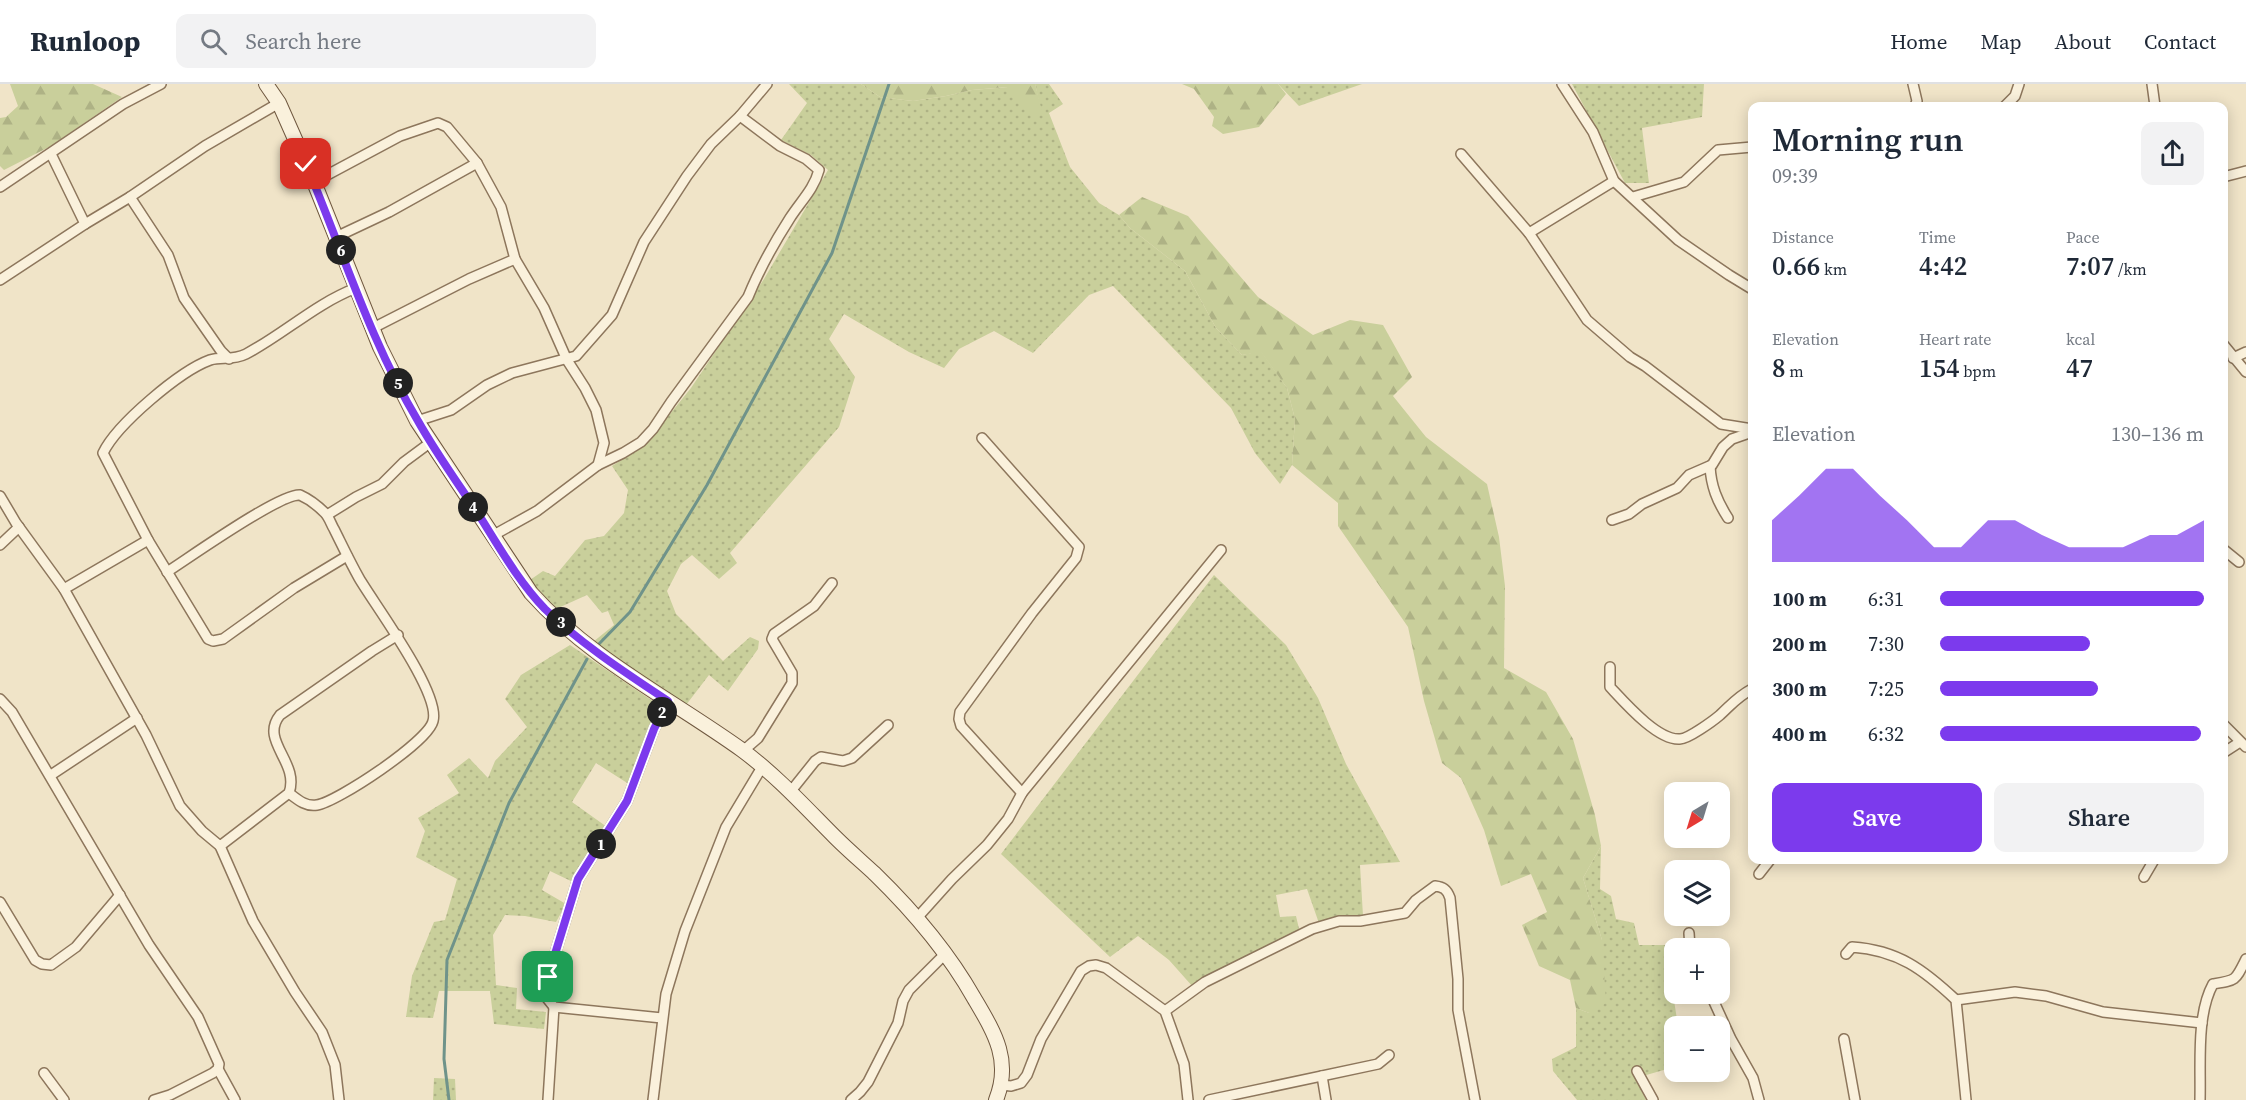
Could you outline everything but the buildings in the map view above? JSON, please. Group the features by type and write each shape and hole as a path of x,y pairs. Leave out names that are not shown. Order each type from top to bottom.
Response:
{"street":[{"path":"0,172 4,184 123,104 161,84"},
{"path":"266,84 279,103 314,182 373,328 417,421 531,593 590,647 743,751 791,791 917,918 946,953 972,993 998,1042 1001,1058 1001,1085 996,1100"},
{"path":"417,421 451,410 486,385 512,373 576,356 612,315 644,242 660,216 711,144 740,116 767,84"},
{"path":"1562,84 1593,132 1614,181 1678,240 1748,287"},
{"path":"1913,84 1917,102"},
{"path":"2009,102 2015,96 2019,84"},
{"path":"2152,84 2154,102"},
{"path":"0,280 205,146 279,103"},
{"path":"492,536 537,511 598,465 641,442 653,429 748,297 790,217 815,184 819,170 806,159 780,146 740,116"},
{"path":"314,182 400,136 438,123 447,127 477,163 501,207 515,259 544,308 567,360 596,410 604,443 598,465"},
{"path":"1633,197 1684,182 1718,150 1748,147"},
{"path":"51,154 85,224"},
{"path":"1461,154 1529,233 1587,320 1630,357 1721,424 1748,429"},
{"path":"336,237 389,212 477,163"},
{"path":"2228,176 2246,171"},
{"path":"1529,233 1614,181"},
{"path":"130,197 168,255 184,298 229,359"},
{"path":"373,328 469,279 515,259"},
{"path":"347,556 294,588 223,639 213,641 208,639 148,540 103,453 134,416 159,392 210,360 244,355 324,303 356,288"},
{"path":"2228,357 2246,352"},
{"path":"2228,357 2246,372"},
{"path":"1612,520 1629,514 1642,504 1677,488 1689,475 1710,466 1723,447 1732,439 1748,432"},
{"path":"982,438 1079,547 1076,558 1025,622 960,712 959,719 962,726 1022,794"},
{"path":"327,514 356,496 382,484 404,462 431,442"},
{"path":"1710,466 1710,480 1718,502 1728,518"},
{"path":"167,572 255,515 294,495 303,496 327,514 347,556 411,658 433,708 434,721 428,730 406,753 330,802 315,806 303,803 290,793"},
{"path":"0,496 19,527 64,589 136,718 180,806 202,831 220,846 262,937 322,1032 335,1065 339,1100"},
{"path":"0,545 19,527"},
{"path":"64,589 148,540"},
{"path":"917,918 987,845 1008,819 1022,794 1221,550"},
{"path":"2228,553 2239,561"},
{"path":"743,751 758,738 792,683 792,673 772,639 774,634 814,606 832,583"},
{"path":"220,846 290,793 292,784 288,766 273,731 273,724 280,715 398,635"},
{"path":"1610,667 1610,687 1668,738 1683,740 1719,716 1731,702 1748,691"},
{"path":"0,699 12,712 51,775 149,945 198,1017 219,1064 218,1069 235,1100"},
{"path":"662,1018 554,1007 546,998 548,977 578,879 627,801 654,729 668,701"},
{"path":"51,775 136,718"},
{"path":"791,791 815,761 821,757 843,760 852,758 888,725"},
{"path":"2228,729 2243,744 2228,751"},
{"path":"653,1100 666,994 685,931 726,827 762,767"},
{"path":"1759,874 1767,864"},
{"path":"2144,877 2152,864"},
{"path":"1165,1011 1205,982 1312,929 1339,921 1360,921 1405,913 1425,891 1435,886 1442,887 1450,898 1458,978 1458,1010 1475,1100"},
{"path":"0,902 35,960 51,965 75,947 120,895"},
{"path":"1689,933 1689,938"},
{"path":"1846,954 1852,947 1872,948 1895,956 1929,974 1956,1000 1966,1100"},
{"path":"850,1100 868,1082 898,1023 903,1001 909,990 946,953"},
{"path":"2200,1100 2202,1023 2206,997 2213,984 2233,981 2246,958"},
{"path":"1001,1085 1011,1086 1021,1083 1027,1075 1041,1039 1081,971 1096,965 1113,973 1165,1011 1184,1064 1188,1100"},
{"path":"1956,1000 2015,992 2046,996 2103,1012 2202,1023"},
{"path":"1715,1004 1753,1078 1759,1100"},
{"path":"548,1100 554,1007"},
{"path":"1844,1039 1854,1100"},
{"path":"1209,1100 1378,1064 1389,1055"},
{"path":"154,1100 170,1095 218,1069"},
{"path":"1637,1071 1653,1100"},
{"path":"44,1073 64,1100"},
{"path":"1322,1076 1326,1100"}],"green space":[{"path":"10,84 93,84 122,97 51,146 4,170 0,166 0,118 6,117 18,106"},
{"path":"789,84 861,84 880,97 913,101 972,90 1008,87 1041,111 1035,84 1049,84 1063,104 1049,113 1070,167 1099,203 1119,215 1130,228 1185,271 1216,328 1242,355 1261,351 1287,388 1295,419 1292,465 1280,484 1255,453 1231,408 1113,286 1089,295 1033,353 994,331 959,349 944,368 909,352 844,314 829,339 855,377 839,427 730,553 737,563 719,579 692,555 681,564 667,591 676,614 723,661 750,637 759,641 758,649 728,691 709,675 686,705 593,642 614,625 608,611 602,613 587,595 556,609 530,580 543,571 555,576 585,540 604,536 624,513 628,490 612,466 645,445 691,388 764,279 828,170 811,155 781,140 807,103"},
{"path":"861,84 1035,84 1042,111 1033,114 1007,87 972,90 913,101 880,97"},
{"path":"1182,84 1278,84 1286,94 1259,127 1223,134 1212,126 1214,117 1194,89"},
{"path":"1278,84 1362,84 1299,106"},
{"path":"1572,84 1704,84 1702,117 1642,128 1649,183 1625,183"},
{"path":"1142,197 1188,216 1258,297 1313,335 1350,320 1383,325 1412,377 1393,396 1426,437 1487,484 1499,537 1505,586 1504,668 1546,692 1573,739 1595,815 1601,846 1583,878 1602,940 1606,1003 1589,1013 1576,1008 1570,980 1539,966 1522,925 1547,912 1531,874 1501,886 1484,830 1461,778 1442,763 1424,701 1408,627 1338,526 1338,503 1292,465 1295,419 1287,388 1261,352 1242,355 1216,328 1185,271 1130,228 1119,215"},
{"path":"1214,575 1286,645 1318,698 1346,764 1400,862 1360,865 1363,916 1321,929 1307,889 1276,895 1280,917 1296,916 1300,933 1193,987 1169,960 1138,936 1110,957 1001,854"},
{"path":"570,645 666,710 635,788 596,763 572,802 607,827 573,882 550,871 542,890 566,904 556,922 505,915 493,935 496,985 517,988 516,1009 546,1012 544,1029 494,1024 490,991 439,991 433,1018 406,1017 412,976 434,922 445,920 457,879 416,857 425,831 418,818 459,793 447,775 469,758 488,778 495,761 527,727 505,699 521,675"},
{"path":"1601,846 1600,889 1611,896 1616,919 1634,923 1639,945 1664,945 1664,1004 1675,1004 1676,1016 1664,1016 1664,1070 1636,1078 1646,1100 1577,1100 1553,1071 1552,1059 1576,1047 1576,1008 1589,1013 1602,940 1583,878"},
{"path":"434,1078 455,1079 456,1100 433,1100"}],"waterway":[{"path":"597,646 630,612 707,485 832,253 889,84"},
{"path":"449,1100 444,1059 447,960 509,803 587,659"}],"route":[{"path":"306,164 351,278 396,380 417,421 492,536 531,593 546,609 590,647 668,701 654,729 627,801 578,879 548,977"}]}
